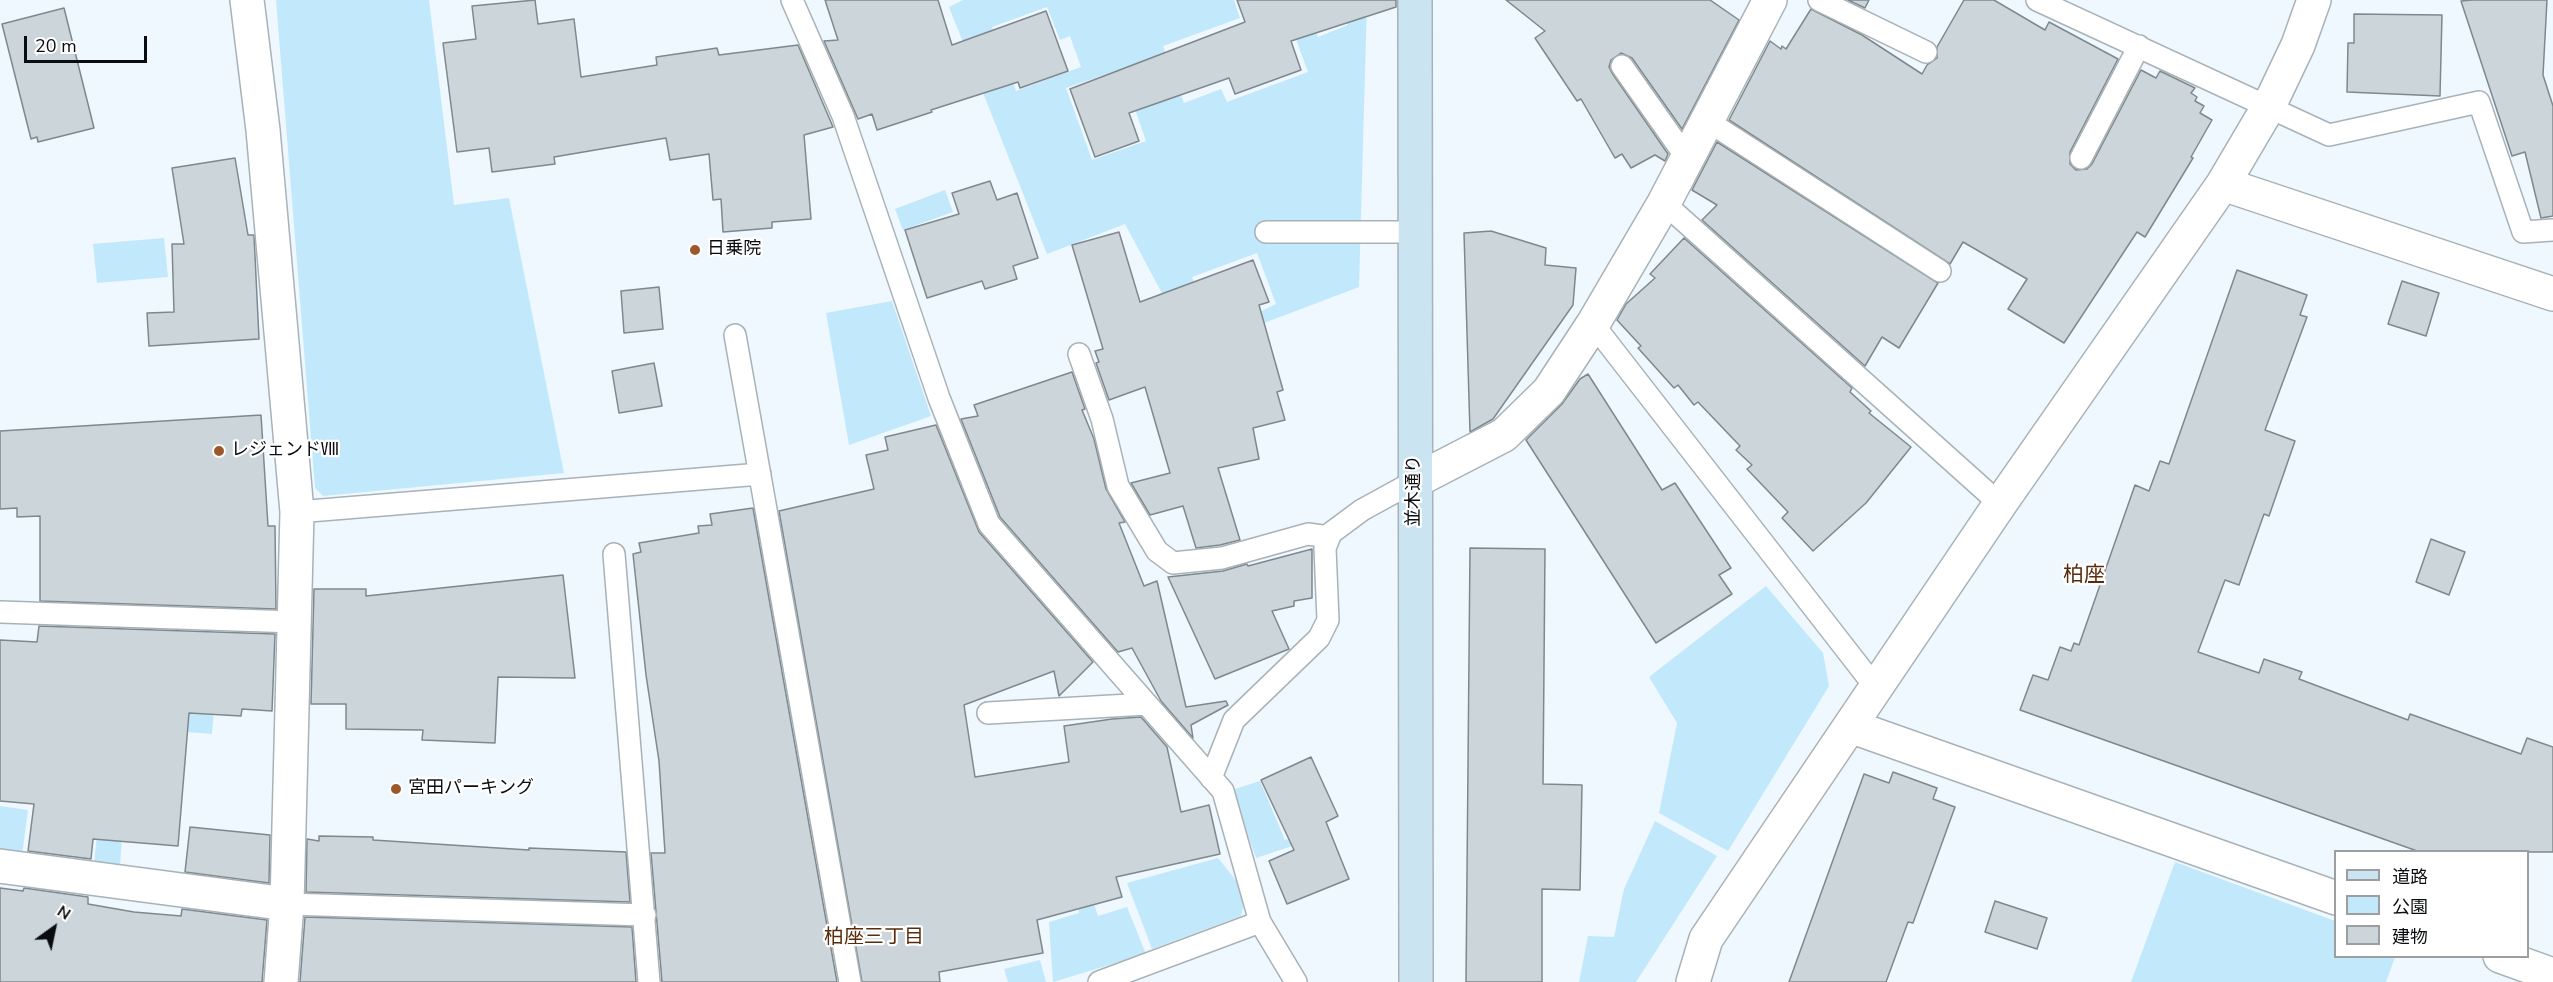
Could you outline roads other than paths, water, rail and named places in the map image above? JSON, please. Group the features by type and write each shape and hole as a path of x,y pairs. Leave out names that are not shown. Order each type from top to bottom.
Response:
{"street":[{"path":"247,0 263,130 297,512 287,904 281,982"},
{"name":"並木通り","path":"1415,0 1416,982"},
{"path":"1692,982 1706,939 2000,504 2223,184 2269,106 2298,45 2314,0"},
{"path":"1415,481 1504,435 1549,391 1593,324 1664,203 1763,2"},
{"path":"2223,184 2553,294"},
{"path":"1850,726 2334,897"},
{"path":"0,866 287,904"},
{"path":"2503,958 2553,975"}],"lane":[{"path":"792,0 843,116 939,398 989,524 1222,791 1260,922 1296,982"},
{"path":"1819,0 1926,52"},
{"path":"2037,0 2329,135 2479,102 2523,232 2553,230"},
{"path":"2081,158 2139,46"},
{"path":"1622,66 1686,158"},
{"path":"1706,120 1940,271"},
{"path":"1664,203 2000,504"},
{"path":"1266,232 1415,232"},
{"path":"1593,324 1876,688"},
{"path":"735,335 850,982"},
{"path":"1079,354 1102,419 1118,486 1157,551 1173,563 1222,558 1308,534 1329,537"},
{"path":"297,512 760,474"},
{"path":"1211,778 1234,720 1319,638 1324,629 1328,620 1325,548 1331,533 1362,510 1415,481"},
{"path":"614,554 649,982"},
{"path":"0,612 295,622"},
{"path":"988,713 1146,704"},
{"path":"287,904 645,915"},
{"path":"1099,982 1260,922"}],"place":[{"name":"日乗院","path":"695,250"},
{"name":"レジェンドⅧ","path":"219,451"},
{"name":"宮田パーキング","path":"396,789"}],"district":[{"name":"柏座","path":"2084,576"},
{"name":"柏座三丁目","path":"874,938"}]}
